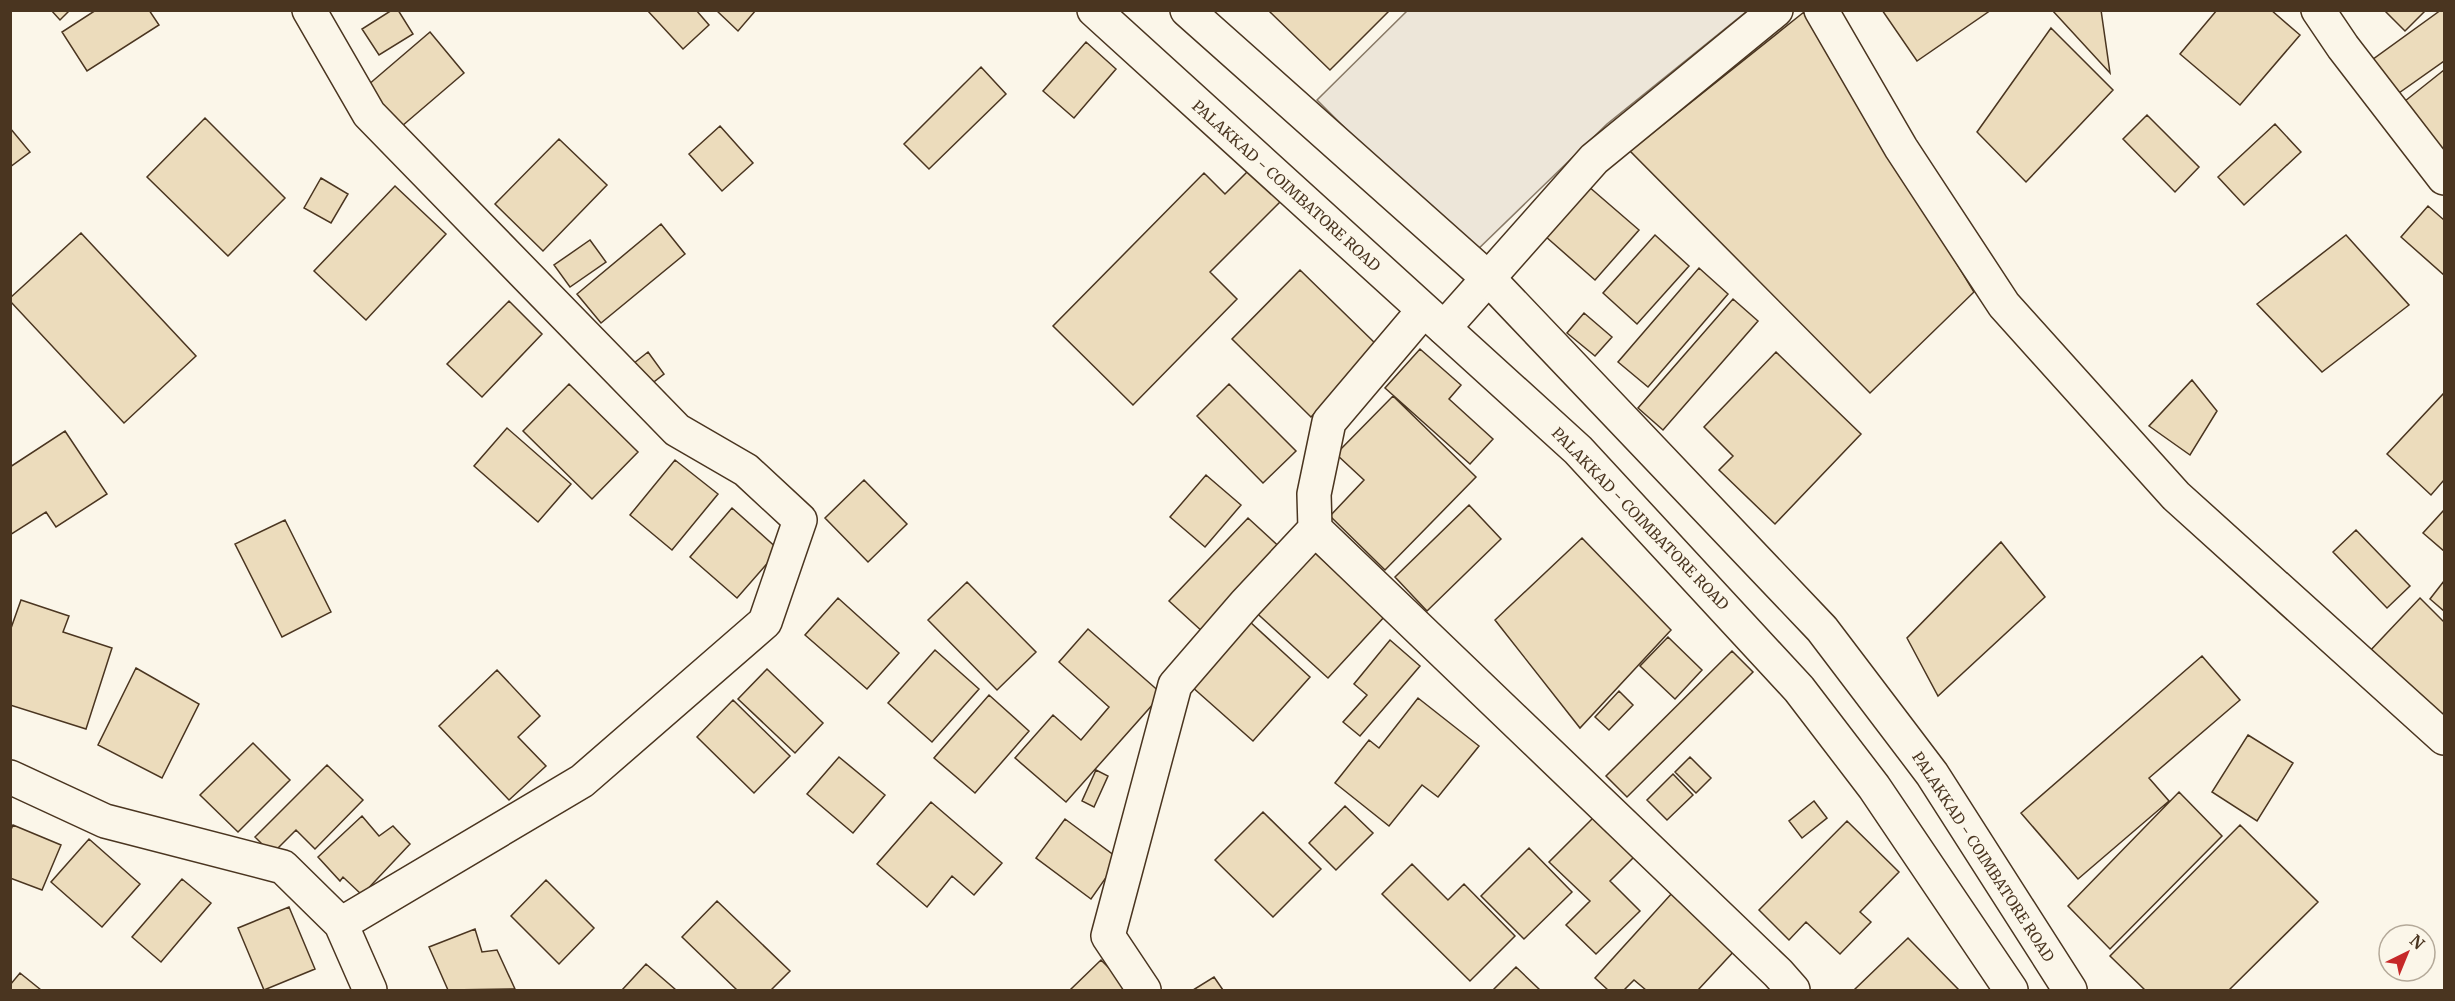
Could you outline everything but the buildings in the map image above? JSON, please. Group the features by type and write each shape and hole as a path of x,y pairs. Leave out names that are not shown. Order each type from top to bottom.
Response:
{"street":[{"path":"309,10 369,114 677,430 746,470 800,520 765,622 582,781 341,924"},
{"name":"PALAKKAD - COIMBATORE ROAD","path":"1094,10 1578,450 1799,689 1874,787 2011,990"},
{"name":"PALAKKAD - COIMBATORE ROAD","path":"1187,10 1489,279 1822,629 1932,774 2070,990"},
{"path":"1776,10 1594,159 1489,279 1434,320 1329,422 1314,494 1315,529 1778,973 1793,990"},
{"path":"1821,10 1901,148 2004,306 2176,496 2445,738"},
{"path":"2318,10 2343,47 2445,178"},
{"path":"1144,990 1108,936 1175,685 1245,604 1315,529"},
{"path":"10,777 105,821 283,867 341,924 370,990"}],"shaded area":[{"path":"1407,11 1747,11 1607,124 1472,255 1317,100"}]}
